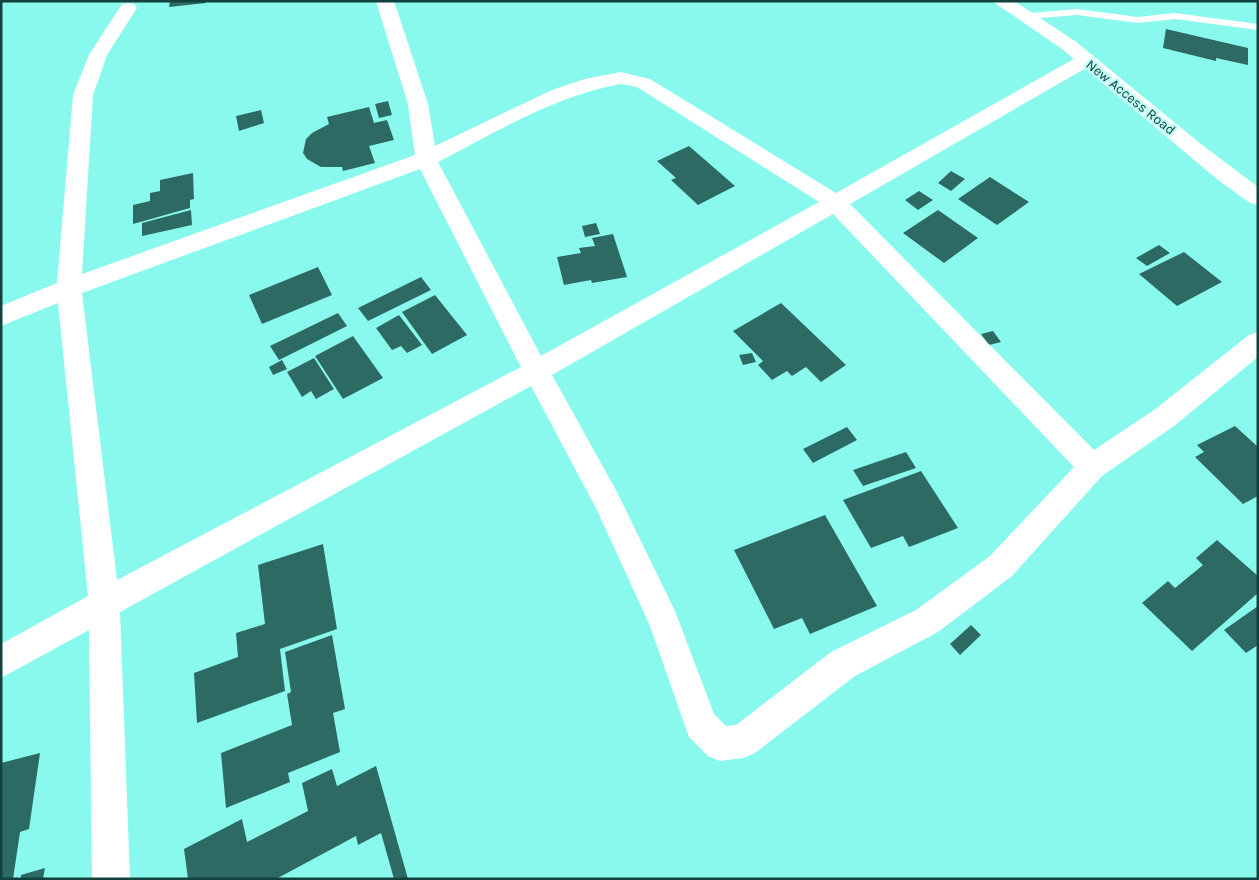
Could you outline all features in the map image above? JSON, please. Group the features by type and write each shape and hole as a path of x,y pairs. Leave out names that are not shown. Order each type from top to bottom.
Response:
{"street":[{"path":"385,1 418,104 426,158 536,371 615,518 664,622 701,725 720,744 743,741 843,664 927,621 1001,566 1092,467 1164,418 1258,342"},
{"name":"New Access Road","path":"1002,1 1029,16 1086,60 1228,178 1258,198"},
{"path":"111,879 104,602 69,288 83,95 98,55 128,8"},
{"path":"1,662 104,602 536,371 1086,60"},
{"path":"1,317 69,288 426,158 559,94 592,82 621,78 643,83 836,203 1092,467"}],"lane":[{"path":"1029,16 1077,12 1138,20 1175,16 1258,27"}],"building":[{"path":"170,1 206,1 206,3 169,7"},
{"path":"1166,29 1248,48 1248,65 1216,58 1216,61 1163,48"},
{"path":"388,101 392,115 379,118 375,104"},
{"path":"369,107 374,123 387,120 394,140 369,146 375,163 343,171 342,167 321,167 307,159 303,153 306,139 312,133 329,124 327,117"},
{"path":"261,110 264,123 239,131 236,116"},
{"path":"689,146 735,186 698,205 671,180 676,178 657,161"},
{"path":"951,171 965,179 951,191 938,183"},
{"path":"193,173 194,199 190,200 190,208 133,224 133,205 150,201 150,193 160,191 160,180"},
{"path":"990,177 1029,202 997,225 958,199"},
{"path":"919,191 933,200 918,210 905,200"},
{"path":"191,210 192,225 142,236 142,223"},
{"path":"938,210 978,238 944,263 903,233"},
{"path":"596,223 600,234 585,237 582,226"},
{"path":"613,234 627,277 592,283 591,280 564,285 557,257 581,253 579,248 595,246 592,238"},
{"path":"1159,245 1170,253 1147,266 1136,258"},
{"path":"1184,252 1222,282 1177,306 1139,274"},
{"path":"318,267 332,295 262,324 249,295"},
{"path":"421,277 431,290 368,321 358,308"},
{"path":"435,295 467,335 432,354 402,312"},
{"path":"781,303 846,365 821,382 806,367 792,376 787,371 772,380 758,365 763,361 733,331"},
{"path":"338,313 347,326 279,360 270,346"},
{"path":"399,315 422,345 407,353 401,346 392,350 376,328"},
{"path":"993,331 1001,342 989,345 981,334"},
{"path":"353,336 383,378 343,399 315,356"},
{"path":"752,353 756,362 743,365 739,355"},
{"path":"314,358 334,389 316,399 311,391 302,397 287,372"},
{"path":"282,360 287,369 273,375 269,367"},
{"path":"1235,426 1258,447 1258,496 1243,504 1195,457 1204,452 1197,445"},
{"path":"847,427 857,440 813,463 803,449"},
{"path":"906,452 916,468 863,486 853,470"},
{"path":"921,471 958,528 909,547 903,536 871,548 843,500"},
{"path":"825,515 877,606 810,634 802,618 774,629 734,550"},
{"path":"1217,540 1258,576 1258,593 1192,651 1142,603 1168,581 1175,588 1203,565 1196,558"},
{"path":"323,544 337,629 280,649 285,691 197,723 194,673 238,657 236,633 265,624 258,565"},
{"path":"1258,606 1258,645 1246,653 1224,630"},
{"path":"971,625 981,635 960,655 950,644"},
{"path":"332,635 345,709 333,713 340,752 288,773 290,782 226,808 221,753 292,725 287,694 291,692 285,652"},
{"path":"40,753 29,829 20,832 13,879 1,879 1,763"},
{"path":"376,766 408,879 394,879 381,833 358,845 356,836 276,879 188,879 184,849 242,819 247,842 308,811 302,783 332,769 337,786"},
{"path":"45,868 43,879 21,879 21,875"}]}
